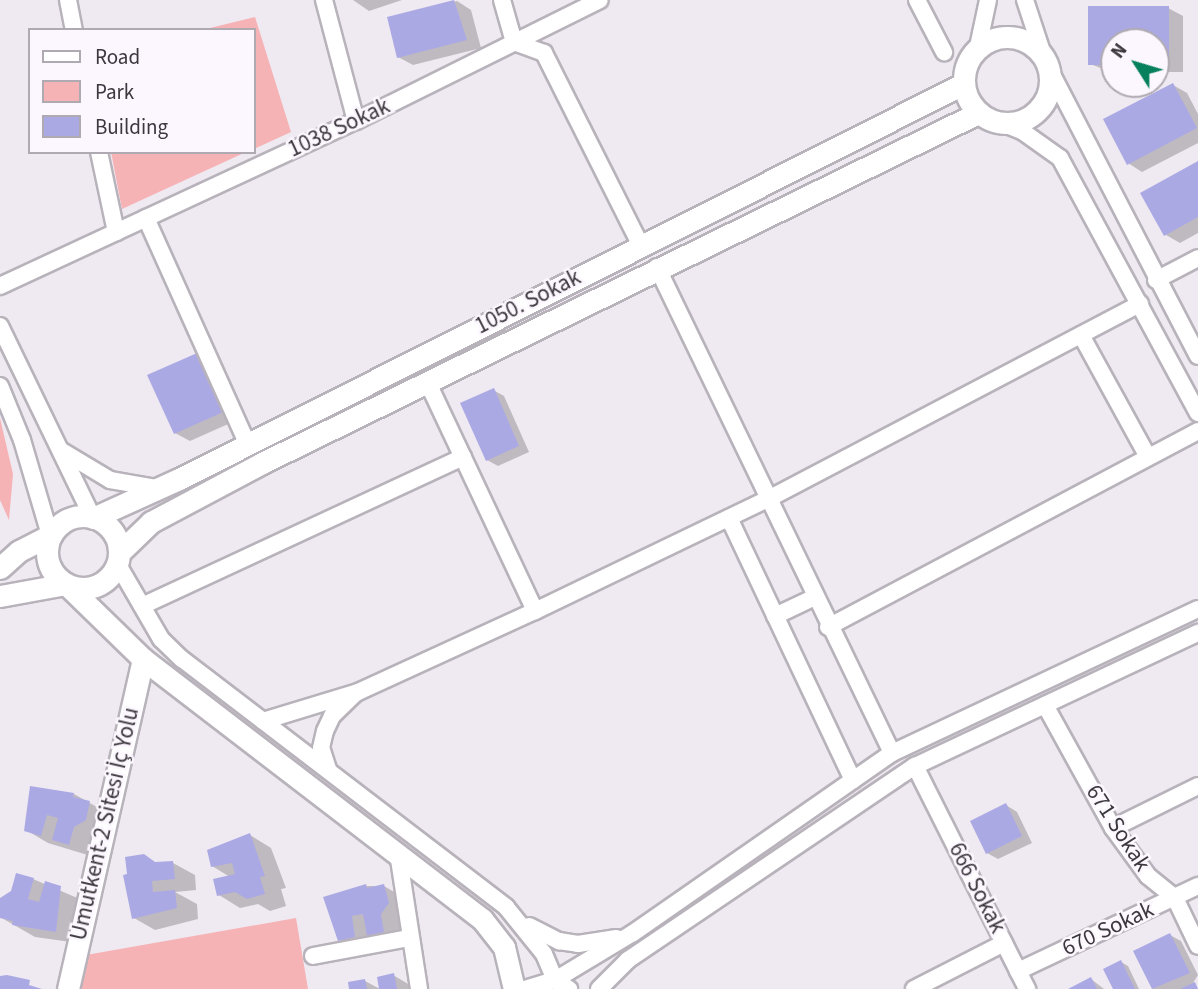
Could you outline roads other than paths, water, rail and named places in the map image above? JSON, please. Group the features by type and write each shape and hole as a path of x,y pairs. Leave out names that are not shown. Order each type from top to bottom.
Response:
{"street":[{"path":"68,0 74,28"},
{"path":"324,0 356,121"},
{"path":"502,0 514,42 544,52 640,244"},
{"name":"1038 Sokak","path":"0,286 356,121 600,0"},
{"path":"916,0 944,52"},
{"path":"988,0 978,47 964,69 963,84 978,113 1023,131 1060,158 1198,413"},
{"path":"1002,123 1017,122 1041,106 1050,81 1025,0"},
{"path":"978,47 994,38 1021,38 1045,61 1198,356"},
{"name":"1050. Sokak","path":"93,517 248,445 640,244 931,104 963,84"},
{"name":"1050. Sokak","path":"118,558 151,522 180,506 657,267 978,113"},
{"path":"99,154 116,232"},
{"path":"146,218 248,445"},
{"path":"1156,279 1198,258"},
{"path":"657,267 770,498 828,627 892,753"},
{"path":"262,721 358,692 535,611 770,498 1140,304"},
{"path":"0,326 55,445 93,517 114,533 118,558 161,639 262,721 541,934 579,944 602,943 633,933"},
{"path":"1081,335 1148,457"},
{"path":"427,381 535,611"},
{"path":"0,386 22,440 50,536 49,565 143,659 491,927 508,956 514,989"},
{"path":"828,627 1198,431"},
{"path":"55,445 110,480 159,488"},
{"path":"142,606 463,457"},
{"path":"0,568 19,551 50,536 74,517 93,517"},
{"path":"729,518 853,780"},
{"path":"0,596 66,584 88,587 100,583 118,558"},
{"path":"775,616 815,597"},
{"path":"525,989 562,984 892,753 1198,608"},
{"path":"599,989 628,960 915,765 1198,633"},
{"name":"Umutkent-2 Sitesi İç Yolu","path":"68,989 143,659"},
{"path":"328,770 321,748 325,731 332,716 358,692"},
{"name":"671 Sokak","path":"1045,705 1113,828 1148,876 1175,898 1198,946"},
{"name":"666 Sokak","path":"915,765 1027,989"},
{"path":"1113,828 1198,786"},
{"path":"398,853 409,938 419,989"},
{"name":"670 Sokak","path":"1018,971 1198,886"},
{"path":"518,919 562,984"},
{"path":"313,956 409,938"},
{"path":"914,989 1004,943"}]}
